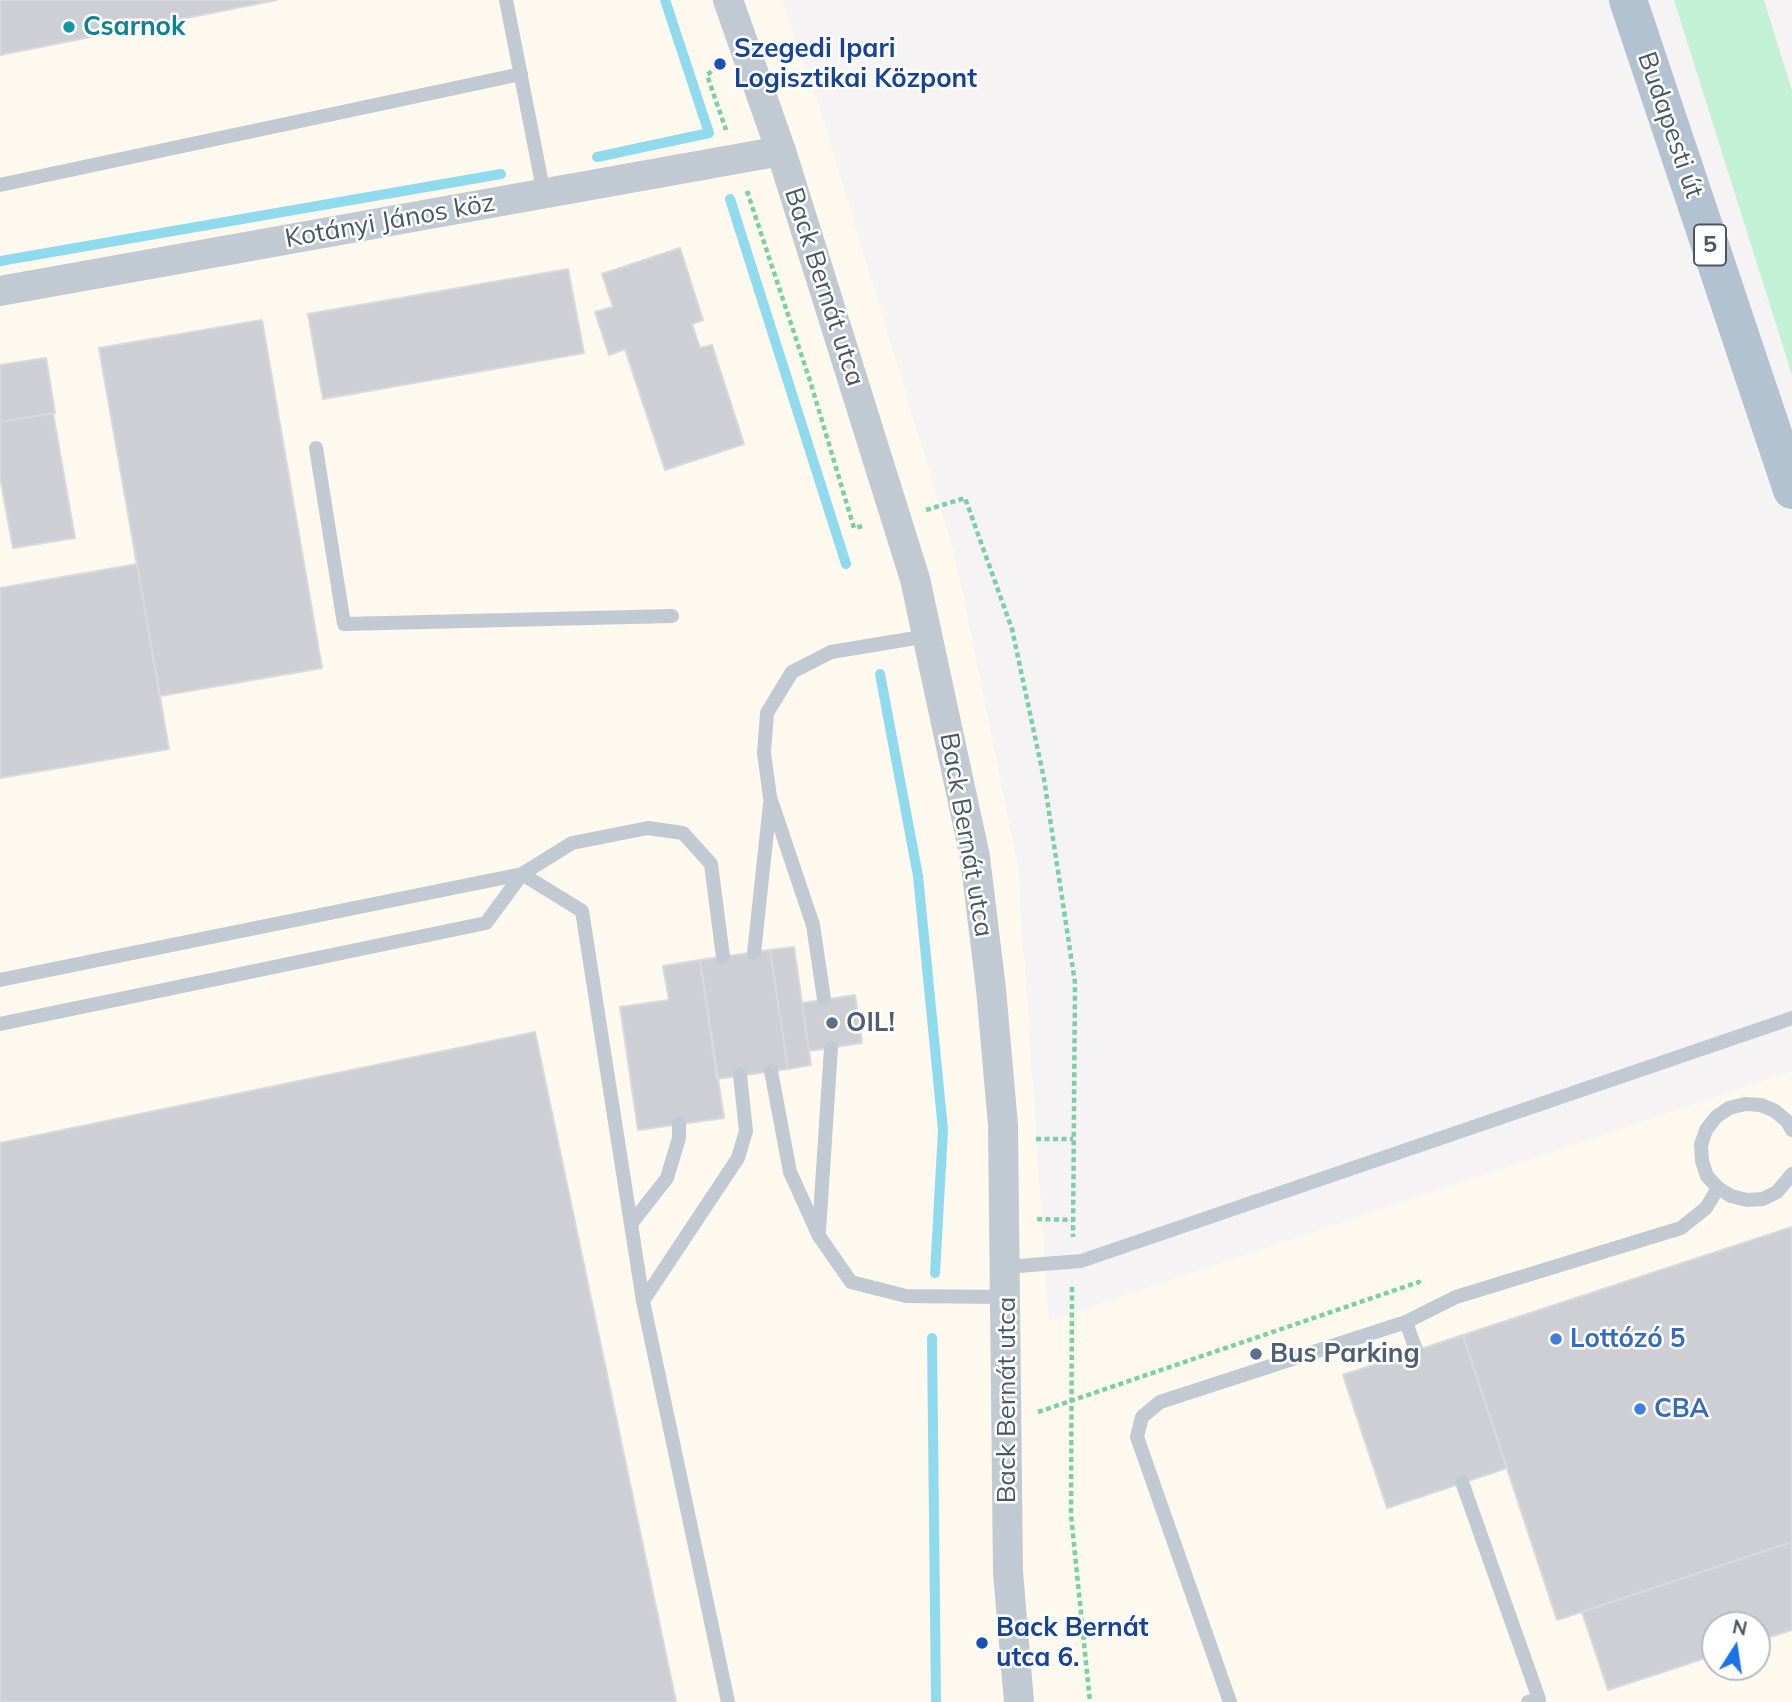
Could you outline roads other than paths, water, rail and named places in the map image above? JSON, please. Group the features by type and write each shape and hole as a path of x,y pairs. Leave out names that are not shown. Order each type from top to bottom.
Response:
{"main road":[{"name":"Budapesti út","path":"1628,0 1792,490"}],"street":[{"name":"Back Bernát utca","path":"728,0 780,151 904,542 928,636 975,857 991,989 1003,1125 1008,1572 1019,1702"},
{"name":"Kotányi János köz","path":"0,291 780,151"}],"lane":[{"path":"506,0 544,194"},
{"path":"0,185 521,74"},
{"path":"316,448 344,624 671,616"},
{"path":"824,999 813,925 771,797 764,753 766,713 792,672 831,652 928,636"},
{"path":"754,953 771,797"},
{"path":"0,980 522,874 572,843 648,828 683,833 712,864 723,957"},
{"path":"0,1024 486,923 522,874"},
{"path":"522,874 582,911 643,1301 728,1702"},
{"path":"1006,1268 1082,1261 1792,1018"},
{"path":"819,1236 831,1048"},
{"path":"771,1071 790,1172 819,1236 851,1282 906,1296 1006,1297"},
{"path":"643,1301 738,1158 746,1131 740,1075"},
{"path":"1792,1130 1787,1121 1775,1111 1760,1105 1745,1104 1729,1108 1716,1117 1706,1130 1701,1145 1707,1176 1718,1188 1731,1196 1746,1200 1763,1199 1777,1192 1792,1174"},
{"path":"631,1224 667,1178 679,1138 679,1124"},
{"path":"1230,1702 1137,1437 1142,1417 1160,1402 1406,1322 1456,1297 1682,1228 1706,1208 1718,1188"},
{"path":"1406,1322 1416,1350"},
{"path":"1462,1482 1539,1699 1528,1702"}],"waterway":[{"path":"597,157 709,133 665,0"},
{"path":"0,261 501,174"},
{"path":"730,199 846,564"},
{"path":"880,674 918,876 943,1130 935,1273"},
{"path":"932,1338 936,1702"}],"place":[{"name":"Csarnok","path":"69,27"},
{"name":"Szegedi Ipari Logisztikai Központ","path":"720,64"},
{"name":"OIL!","path":"832,1023"},
{"name":"Lottózó 5","path":"1556,1339"},
{"name":"Bus Parking","path":"1256,1354"},
{"name":"CBA","path":"1640,1409"},
{"name":"Back Bernát utca 6.","path":"982,1643"}]}
